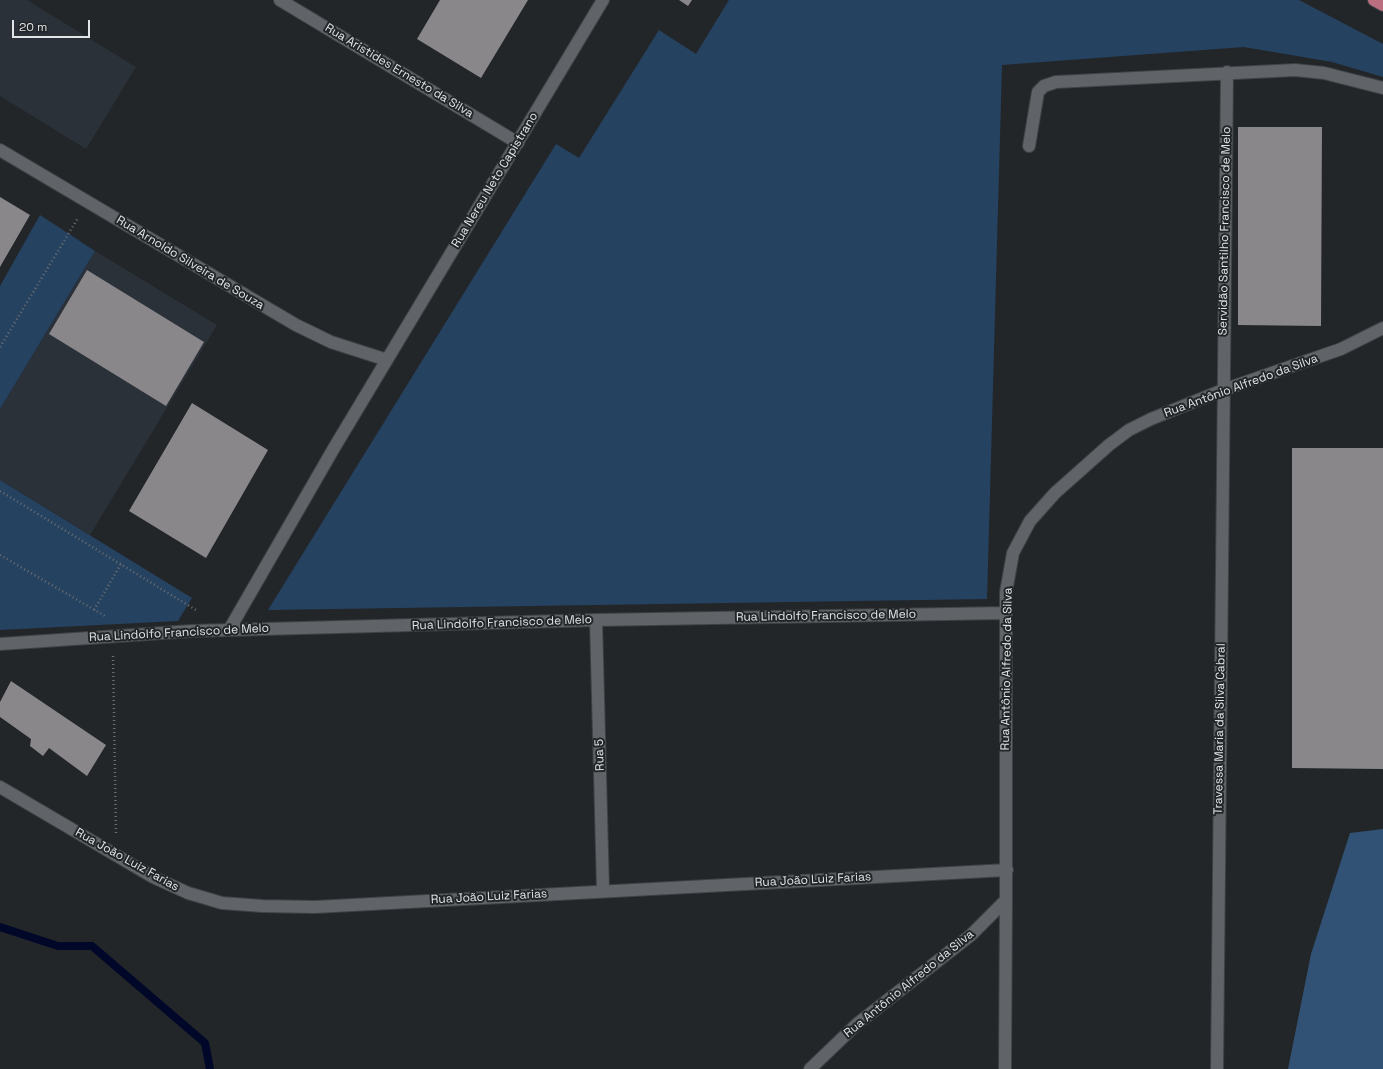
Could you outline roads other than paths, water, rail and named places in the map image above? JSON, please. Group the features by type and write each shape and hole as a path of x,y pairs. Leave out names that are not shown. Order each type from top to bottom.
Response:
{"main road":[{"path":"1374,0 1383,5"}],"street":[{"name":"Rua Aristides Ernesto da Silva","path":"280,0 518,143"},
{"name":"Rua Nereu Neto Capistrano","path":"229,630 387,360 603,0"},
{"path":"1029,146 1038,92 1044,86 1056,82 1227,72 1296,70 1332,75 1383,88"},
{"name":"Servidão Santilho Francisco de Melo","path":"1223,390 1227,72"},
{"name":"Rua Arnoldo Silveira de Souza","path":"0,150 296,326 331,342 387,360"},
{"name":"Rua Antônio Alfredo da Silva","path":"810,1069 857,1024 957,946 1006,900 1006,592 1013,553 1021,536 1042,506 1109,445 1130,430 1158,416 1223,390 1326,355 1383,328"},
{"name":"Travessa Maria da Silva Cabral","path":"1217,1069 1223,390"},
{"name":"Rua Lindolfo Francisco de Melo","path":"0,644 113,635 229,630 596,620 1005,613"},
{"name":"Rua 5","path":"596,620 604,890"},
{"name":"Rua João Luiz Farias","path":"0,787 117,856 188,893 222,903 262,906 315,906 1007,870"},
{"path":"1005,1069 1006,900"}],"waterway":[{"path":"0,927 58,946 92,946 205,1043 210,1069"}]}
